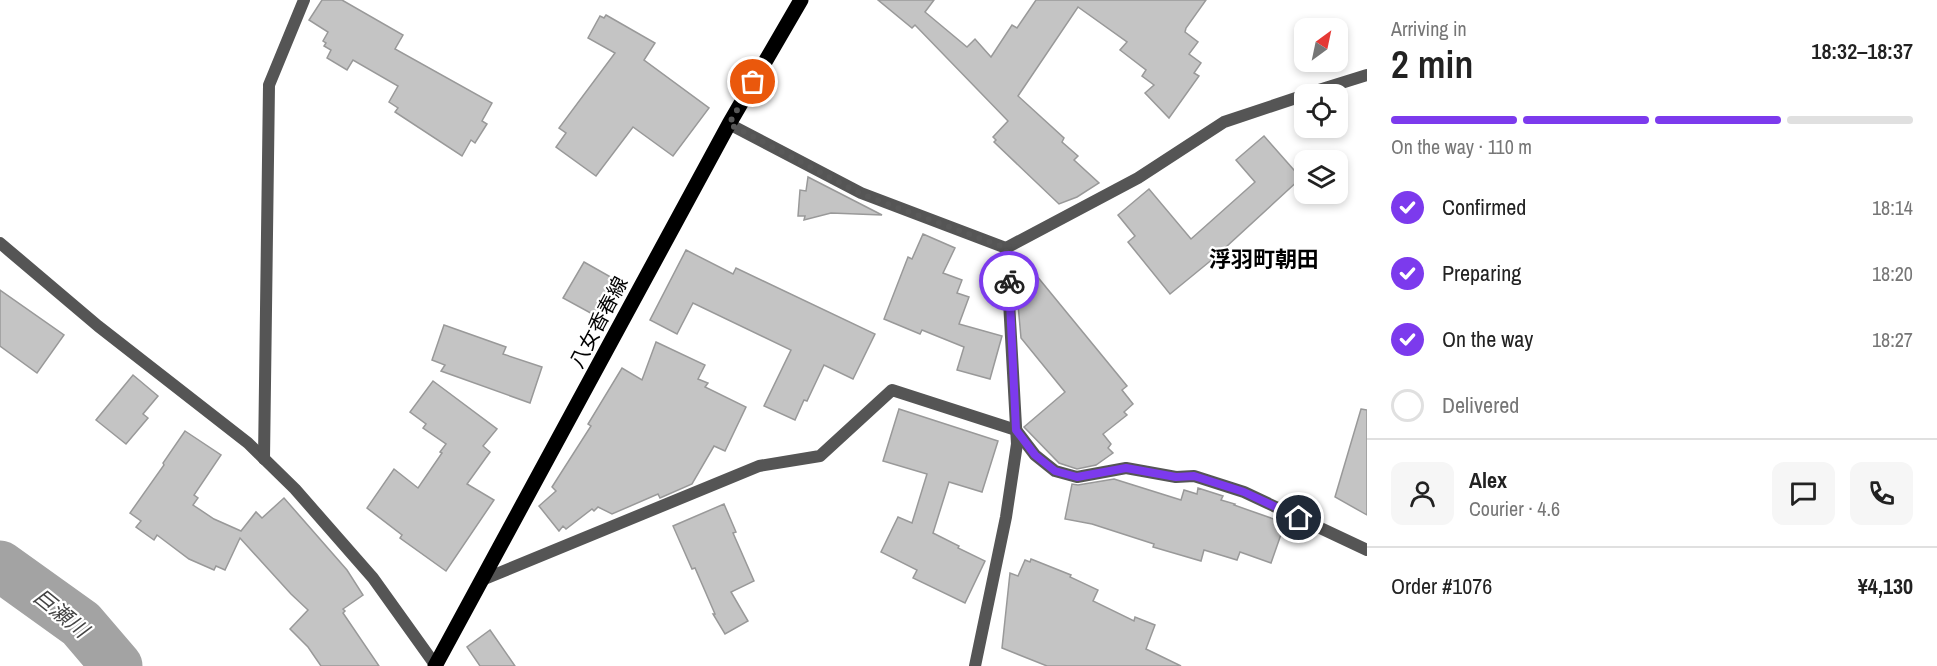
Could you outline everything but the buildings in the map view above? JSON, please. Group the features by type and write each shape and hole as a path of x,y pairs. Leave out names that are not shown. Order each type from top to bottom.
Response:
{"main road":[{"name":"八女香春線","path":"436,665 729,124 801,0"}],"street":[{"path":"264,459 269,85 304,0"},
{"path":"1340,84 1367,75"},
{"path":"729,124 861,194 1006,248 1138,178 1224,122 1294,99"},
{"path":"0,243 90,319 248,443 295,489 373,578 436,665"},
{"path":"975,666 1006,517 1017,444 1006,248"},
{"path":"482,580 759,466 820,456 892,390 1016,430 1035,455 1055,471 1077,477 1126,468 1176,477 1194,476 1244,492 1367,550"}],"waterway":[{"name":"巨瀬川","path":"0,566 81,624 117,666"}],"way so far":[{"path":"753,82 729,124 861,194 1006,248 1009,281"}],"district":[{"name":"浮羽町朝田","path":"1264,259"}],"route":[{"path":"1009,281 1016,430 1035,455 1055,471 1077,477 1126,468 1176,477 1194,476 1244,492 1299,518"}]}
